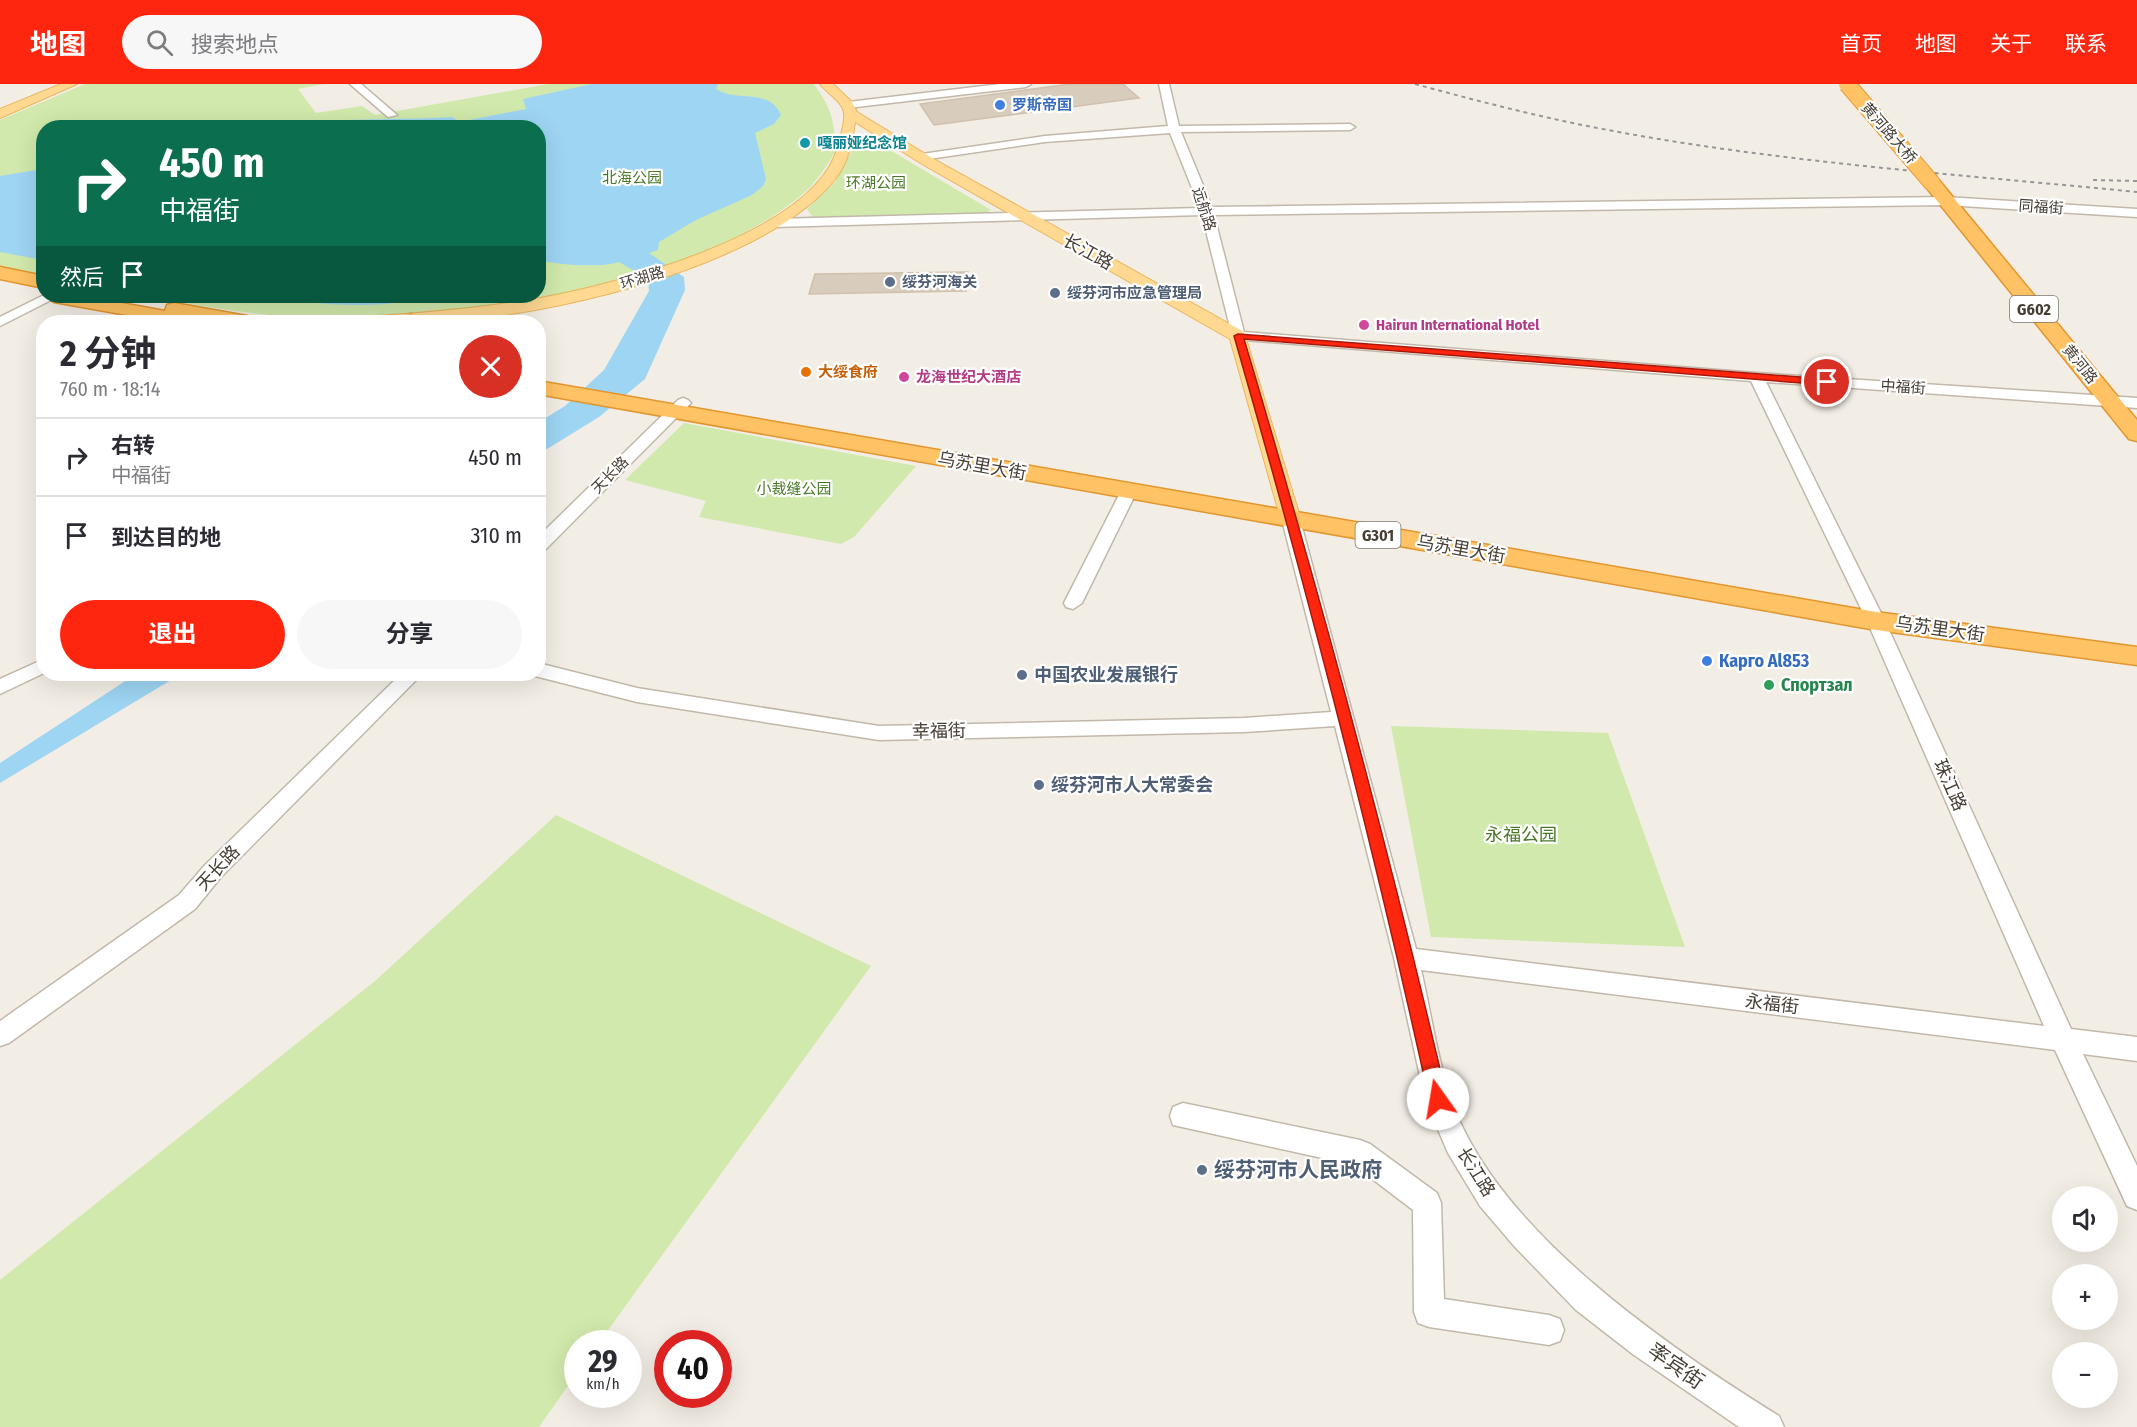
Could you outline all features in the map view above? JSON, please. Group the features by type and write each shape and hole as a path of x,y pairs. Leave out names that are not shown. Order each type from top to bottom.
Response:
{"highway":[{"name":"黄河路大桥","path":"1847,84 1945,192"},
{"name":"黄河路大桥","path":"1860,84 1945,192"},
{"name":"黄河路","path":"1945,192 2137,434"},
{"name":"黄河路","path":"1945,192 2135,405"},
{"path":"0,273 36,280"},
{"path":"0,286 36,293"},
{"path":"91,303 157,315"},
{"path":"146,303 210,315"},
{"name":"乌苏里大街","path":"546,379 585,391"},
{"name":"乌苏里大街","path":"546,388 625,398 1129,491 1290,512"},
{"name":"乌苏里大街","path":"678,408 2137,656"},
{"name":"乌苏里大街","path":"1872,612 2137,640"}],"main road":[{"path":"0,114 71,84"},
{"name":"长江路","path":"826,84 850,110 922,157 1238,336 1290,512"},
{"name":"环湖路","path":"546,301 634,281 683,265 743,240 774,223 800,206 831,176 842,157 857,139 850,110"},
{"path":"857,139 887,135"},
{"name":"环湖路","path":"471,315 538,303"}],"street":[{"path":"355,84 392,115"},
{"path":"850,110 1026,84"},
{"name":"远航路","path":"1164,84 1174,129 1207,211 1238,336"},
{"path":"922,157 1045,139 1174,129 1350,127"},
{"name":"同福街","path":"774,223 1945,192 2137,213"},
{"path":"0,322 39,303"},
{"name":"中福街","path":"1238,336 1756,377 2109,401 2135,405"},
{"name":"珠江路","path":"1756,377 1872,612 2063,1040 2137,1196"},
{"name":"天长路","path":"546,539 678,408"},
{"path":"1073,603 1129,491"},
{"name":"长江路","path":"1290,512 1406,958 1438,1099 1458,1144 1490,1196 1525,1237 1587,1299"},
{"path":"0,687 36,669"},
{"name":"幸福街","path":"546,672 637,695 879,733 1244,725 1345,718"},
{"name":"天长路","path":"0,1035 187,902 213,871 405,681"},
{"name":"永福街","path":"1406,958 2137,1049"},
{"path":"1183,1116 1360,1152 1427,1203 1429,1312 1549,1330"},
{"name":"率宾街","path":"1587,1299 1654,1350 1768,1427"}],"green space":[{"name":"北海公园","path":"85,84 324,84 298,89 316,113 362,106 375,115 548,84 814,84 831,116 836,151 806,191 758,225 699,254 633,277 546,297 546,120 36,120 36,275 0,268 0,120"},
{"name":"环湖公园","path":"873,140 991,210 981,216 814,219 807,209 835,182 856,143"},
{"name":"北海公园","path":"187,303 513,303 420,315 268,315"},
{"name":"小裁缝公园","path":"684,423 916,466 854,537 841,544 699,517 706,501 625,480"},
{"name":"永福公园","path":"1391,726 1608,733 1685,947 1431,937"},
{"path":"556,815 871,966 608,1330 564,1330 564,1391 539,1427 0,1427 0,1280 375,981"}],"water":[{"path":"592,84 718,84 716,89 724,93 769,101 776,106 781,115 774,124 755,133 766,179 763,186 752,195 696,220 659,242 658,250 649,253 684,277 685,290 645,379 599,417 546,450 546,418 565,406 604,370 649,291 648,279 619,262 579,265 546,261 546,120 469,120 526,109 523,99"},
{"path":"452,117 456,120 352,120"},
{"path":"36,170 36,259 0,252 0,176"},
{"path":"308,303 390,303 359,305"},
{"path":"125,681 169,681 0,783 0,763"}],"building":[{"name":"罗斯帝国","path":"1070,84 1123,84 1139,98 934,125 920,104"},
{"name":"绥芬河海关","path":"968,272 966,291 809,294 815,274"}],"railway":[{"path":"1415,84 1503,107 1659,139 1863,166 2137,192"},
{"path":"2093,180 2137,181"}],"place":[{"name":"罗斯帝国","path":"1000,105"},
{"name":"嘎丽娅纪念馆","path":"805,143"},
{"name":"绥芬河海关","path":"890,282"},
{"name":"绥芬河市应急管理局","path":"1055,293"},
{"name":"Hairun International Hotel","path":"1364,325"},
{"name":"大绥食府","path":"806,372"},
{"name":"龙海世纪大酒店","path":"904,377"},
{"name":"Карго Al853","path":"1707,661"},
{"name":"中国农业发展银行","path":"1022,675"},
{"name":"Спортзал","path":"1769,685"},
{"name":"绥芬河市人大常委会","path":"1039,785"},
{"name":"绥芬河市人民政府","path":"1202,1170"}],"route":[{"path":"1438,1099 1406,958 1345,718 1288,505 1238,336 1827,382"}]}
